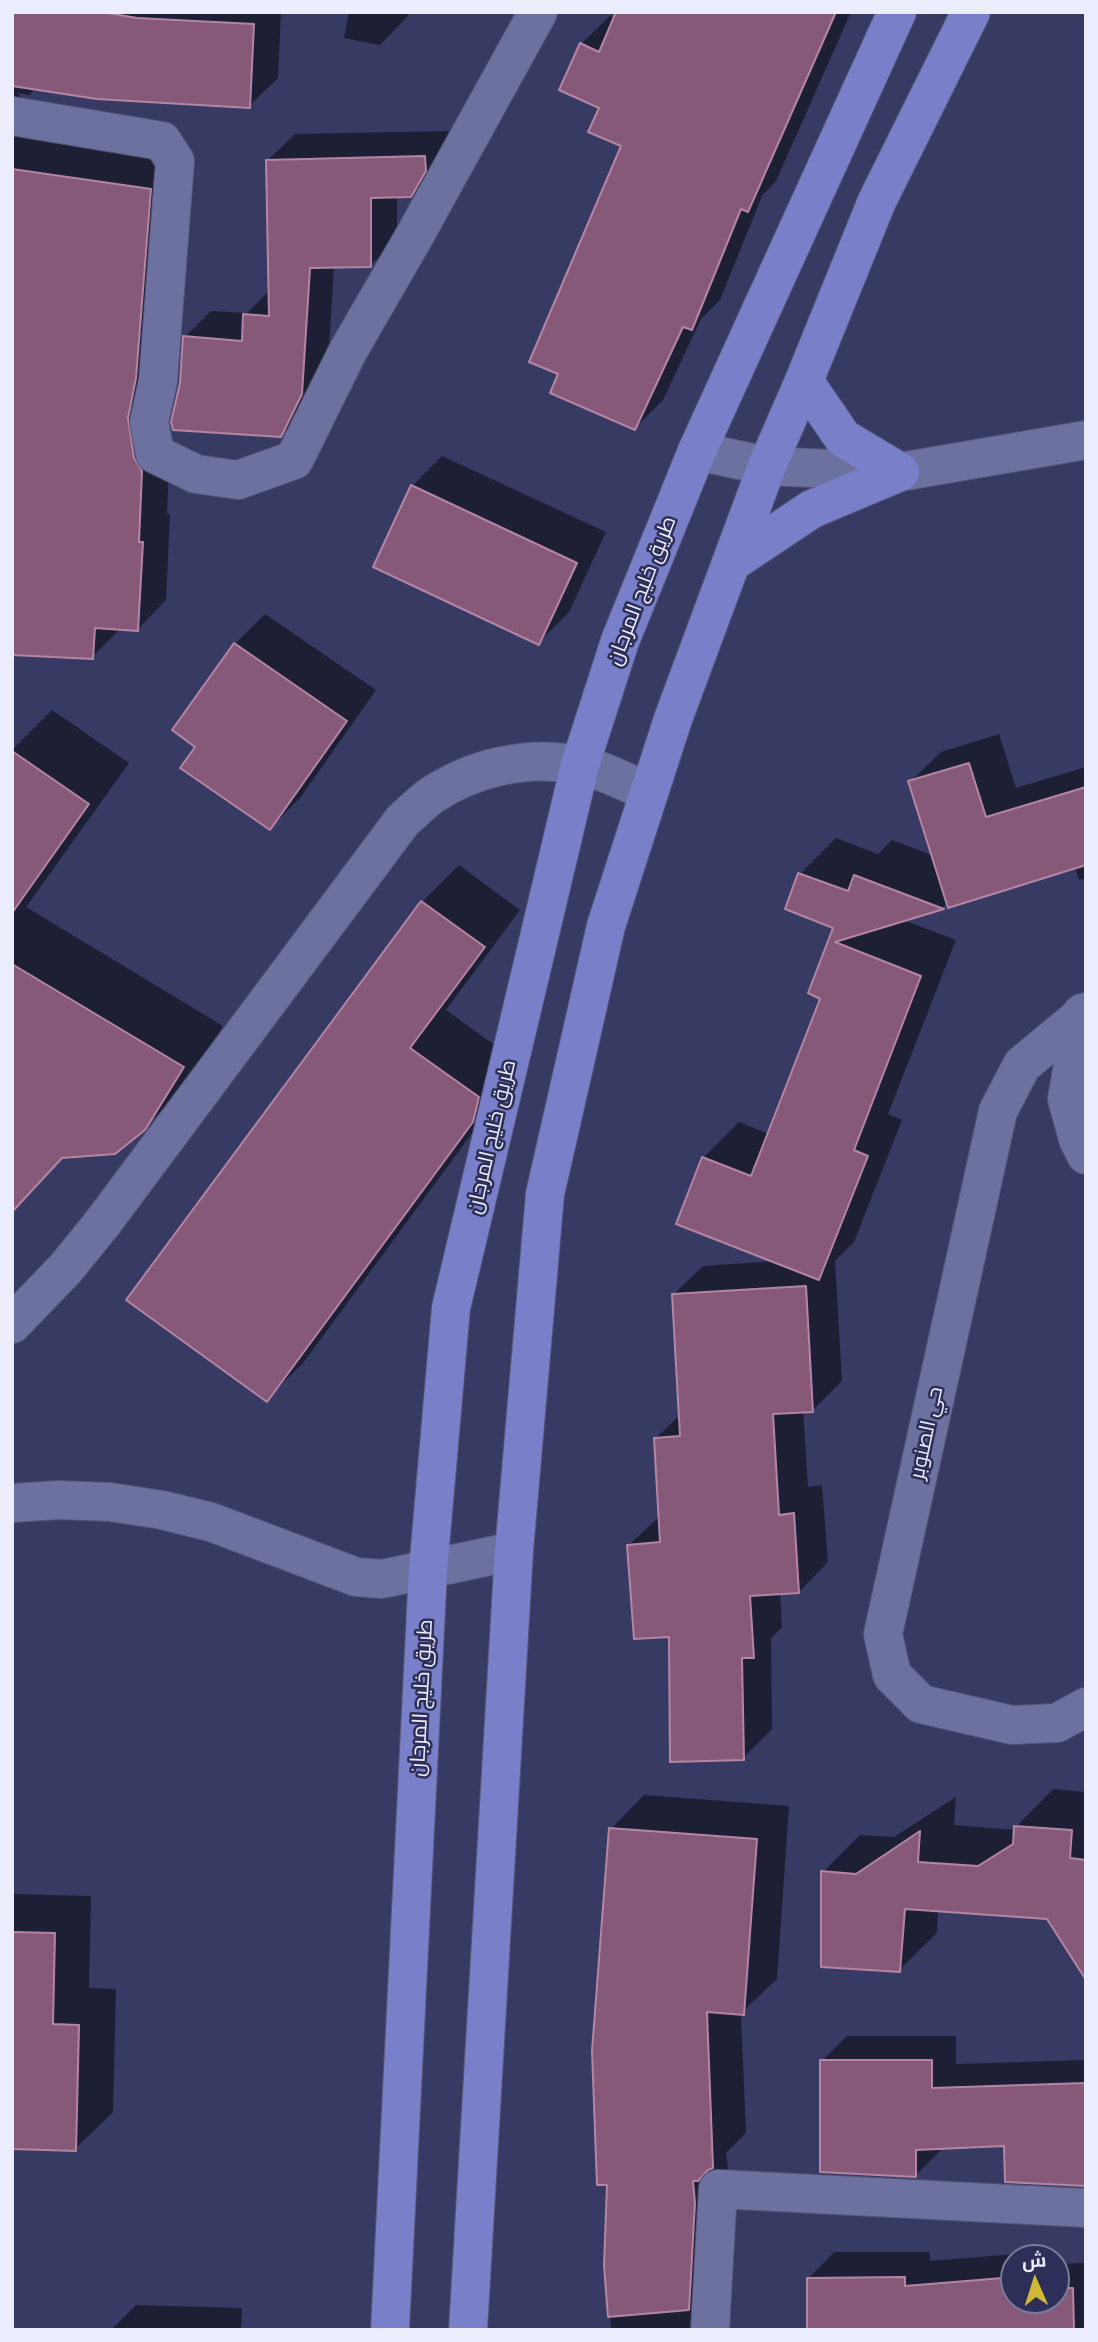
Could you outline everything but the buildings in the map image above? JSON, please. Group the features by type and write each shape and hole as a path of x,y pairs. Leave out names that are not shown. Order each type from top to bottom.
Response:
{"main road":[{"name":"طريق خليج المرجان","path":"390,2330 428,1570 451,1308 580,765 620,641 697,451 897,12"},
{"path":"468,2330 514,1550 545,1194 606,926 673,719 767,466 877,201 971,12"},
{"path":"804,381 843,438 900,472"},
{"path":"731,563 812,509 900,472"}],"street":[{"path":"12,116 162,141 174,161 158,381 149,422 155,454 196,474 238,480 294,460 348,351 538,12"},
{"path":"697,451 767,466 900,472 1086,440"},
{"path":"12,1324 66,1268 104,1222 403,820 442,790 463,778 526,762 580,765 649,792"},
{"name":"حي الصنوبر","path":"1084,1013 1067,1099 1078,1139 1086,1154"},
{"name":"حي الصنوبر","path":"1084,1013 1022,1065 998,1111 883,1634 892,1675 921,1704 1012,1725 1057,1723 1086,1707"},
{"path":"12,1503 59,1500 110,1502 162,1510 211,1522 356,1577 382,1579 514,1550"},
{"path":"710,2330 718,2189 1086,2208"}]}
